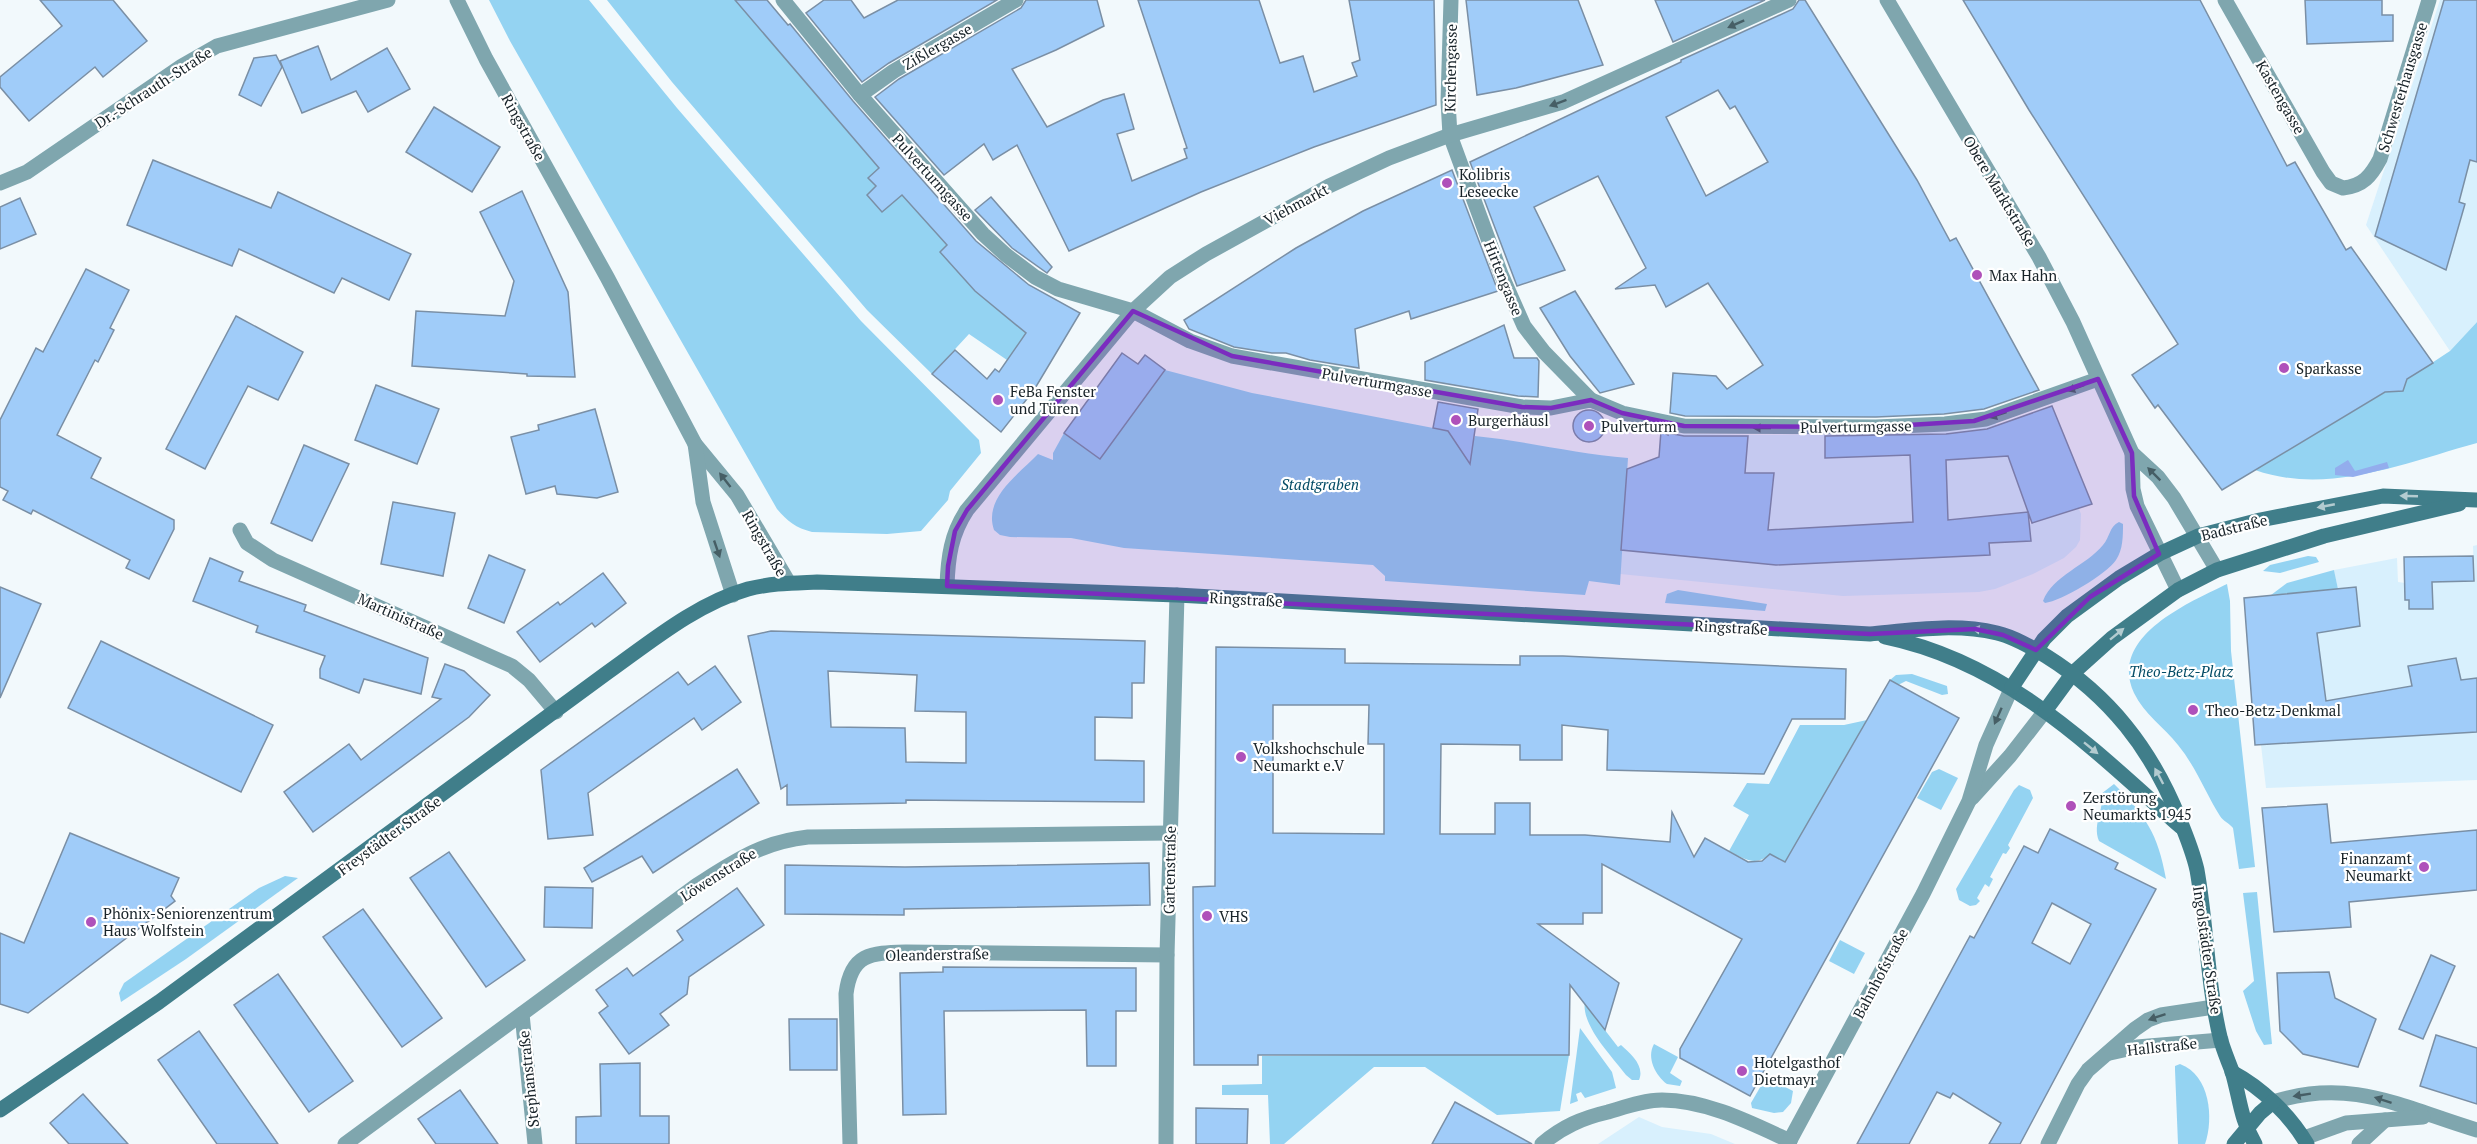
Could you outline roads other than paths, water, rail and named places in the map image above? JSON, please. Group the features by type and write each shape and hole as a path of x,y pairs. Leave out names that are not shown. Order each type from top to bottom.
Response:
{"main road":[{"name":"Badstraße","path":"2012,687 2050,631 2090,597 2159,554 2198,536 2260,520 2384,496 2476,500"},
{"name":"Badstraße","path":"2045,711 2073,673 2112,638 2178,590 2217,570 2324,536 2476,500"},
{"name":"Ringstraße","path":"789,583 947,586 1177,595 1870,634 1926,629 1975,629 2003,635 2036,650"},
{"name":"Freystädter Straße","path":"0,1110 159,1002 675,626 733,595 760,586 789,583"},
{"name":"Ringstraße","path":"1870,634 1934,651 1974,666 2012,687 2045,711"},
{"name":"Ingolstädter Straße","path":"2036,650 2073,673 2136,737 2157,772 2183,829 2197,873 2214,1007 2221,1040 2232,1072 2246,1128 2255,1144"},
{"path":"2045,711 2097,752 2183,829"},
{"path":"2232,1072 2252,1083 2273,1102 2303,1142"},
{"path":"2234,1144 2246,1128 2273,1102"}],"street":[{"name":"Dr.-Schrauth-Straße","path":"0,183 27,172 182,66 217,46 388,0"},
{"name":"Ringstraße","path":"457,0 486,59 607,277 695,444 737,495 789,583"},
{"name":"Pulverturmgasse","path":"783,0 860,95 983,234 1006,255 1035,277 1058,289 1132,311 1211,350 1272,364 1522,407 1551,408 1591,400 1607,408 1647,420 1684,426 1721,428 1876,427 1945,424 1986,419 2098,379"},
{"name":"Zißlergasse","path":"860,95 894,71 1016,0"},
{"name":"Kirchengasse","path":"1450,135 1448,101 1451,0"},
{"name":"Viehmarkt","path":"947,586 951,543 968,510 1132,311 1170,277 1278,213 1389,158 1450,135 1563,102 1789,0"},
{"name":"Obere Marktstraße","path":"1887,0 2039,257 2073,322 2132,453 2166,486 2217,570"},
{"name":"Kastengasse","path":"2224,0 2323,172 2331,183 2343,188"},
{"name":"Schwesterhausgasse","path":"2343,188 2362,184 2369,178 2380,159 2429,0"},
{"name":"Hirtengasse","path":"1450,135 1517,311 1544,352 1591,400"},
{"name":"Ringstraße","path":"695,444 704,502 733,595"},
{"name":"Obere Marktstraße","path":"2132,453 2134,496 2159,554 2178,590"},
{"name":"Martinistraße","path":"240,530 247,543 273,560 512,666 529,680 556,712"},
{"name":"Gartenstraße","path":"1166,1144 1167,955 1177,595"},
{"name":"Bahnhofstraße","path":"1789,1142 1923,894 1969,801 1986,746 2012,687"},
{"name":"Bahnhofstraße","path":"1969,801 2010,756 2045,711"},
{"name":"Löwenstraße","path":"345,1144 697,885 742,856 785,840 849,836 1170,833"},
{"name":"Oleanderstraße","path":"850,1144 846,994 851,969 867,956 907,952 1167,955"},
{"name":"Hallstraße","path":"2048,1144 2078,1084 2104,1055 2135,1029 2155,1017 2214,1007"},
{"name":"Stephanstraße","path":"522,1014 535,1144"},
{"name":"Hallstraße","path":"2104,1055 2137,1047 2221,1040"},
{"path":"2273,1102 2303,1094 2350,1093 2378,1098 2477,1130"},
{"path":"1542,1144 1562,1128 1575,1122 1628,1106 1662,1100 1711,1108 1789,1142"},
{"path":"2303,1142 2346,1123 2432,1117"},
{"path":"2359,1144 2385,1120"}],"place":[{"name":"Kolibris Leseecke","path":"1447,183"},
{"name":"Max Hahn","path":"1977,275"},
{"name":"Sparkasse","path":"2284,368"},
{"name":"FeBa Fenster und Türen","path":"998,400"},
{"name":"Burgerhäusl","path":"1456,420"},
{"name":"Pulverturm","path":"1589,426"},
{"name":"Theo-Betz-Denkmal","path":"2193,710"},
{"name":"Volkshochschule Neumarkt e.V","path":"1241,757"},
{"name":"Zerstörung Neumarkts 1945","path":"2071,806"},
{"name":"Finanzamt Neumarkt","path":"2424,867"},
{"name":"VHS","path":"1207,916"},
{"name":"Phönix-Seniorenzentrum Haus Wolfstein","path":"91,922"},
{"name":"Hotelgasthof Dietmayr","path":"1742,1071"}],"park label":[{"name":"Stadtgraben","path":"1320,484"},
{"name":"Theo-Betz-Platz","path":"2181,671"}]}
